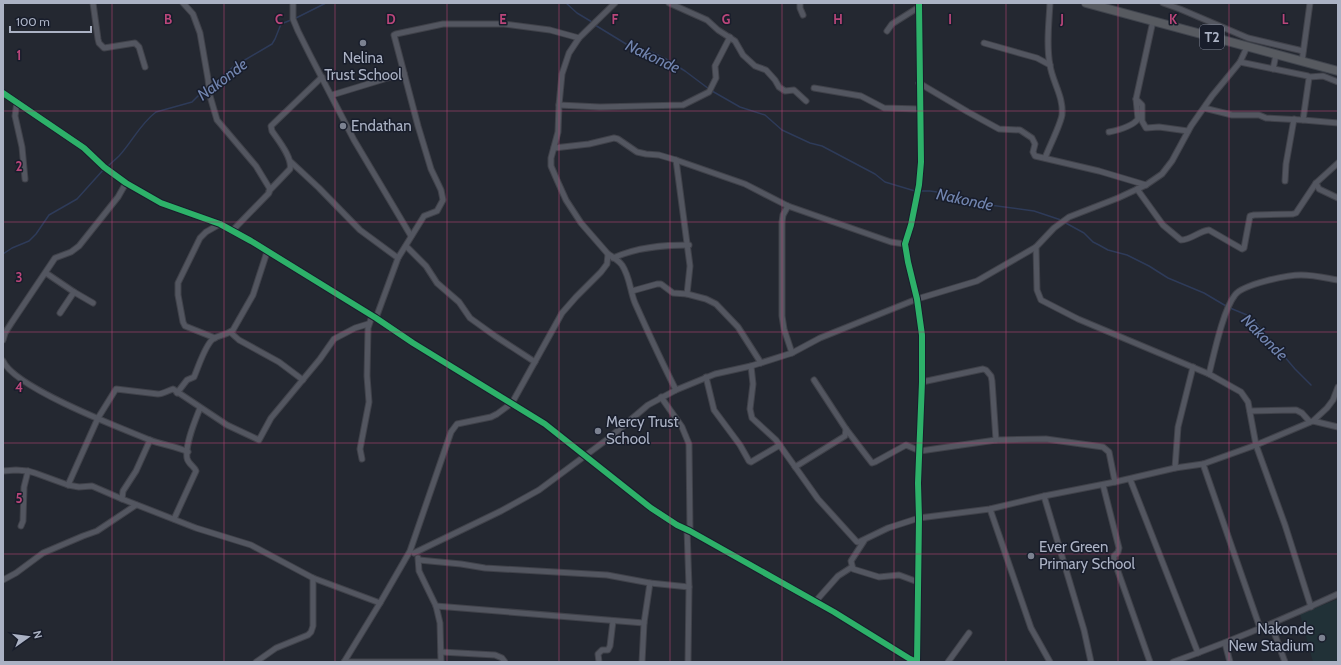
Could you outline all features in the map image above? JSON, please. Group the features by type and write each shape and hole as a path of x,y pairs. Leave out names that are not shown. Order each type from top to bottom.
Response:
{"highway":[{"name":"T2","path":"1086,3 1338,71"}],"street":[{"path":"93,3 99,43 104,48 135,43 139,47 145,67"},
{"path":"183,3 193,14 200,33 210,96 217,120 256,166 270,191"},
{"path":"293,3 294,19 298,31 354,140 411,236"},
{"path":"615,3 579,38 569,53 562,74 558,132 551,158 551,166 563,193 581,223 608,254 620,263 625,270 635,302 647,332 676,390"},
{"path":"669,3 707,20 737,42 743,55 755,66 766,70 779,87 785,90 794,90 806,101"},
{"path":"800,3 800,8 803,15"},
{"path":"1045,158 1062,115 1059,95 1050,65 1050,3"},
{"path":"1163,3 1248,38 1303,51"},
{"path":"1302,61 1310,3"},
{"path":"887,31 892,24 919,5"},
{"path":"3,93 84,148 104,167 126,183 161,203 220,224 251,241 545,424 651,508 678,525 815,602 909,661 917,662 918,482 922,382 922,335 917,300 905,244 911,225 919,185 921,162 919,5"},
{"path":"1109,132 1123,129 1137,121 1138,116 1136,99 1152,21"},
{"path":"68,485 98,418 116,389 158,394 162,394 168,390 173,390 227,425 259,440 272,418 303,380 334,338 355,328 368,324 374,317 398,258 411,236 424,216 437,211 444,200 431,169 418,126 394,36 395,34 443,24 504,24 550,30 579,38"},
{"path":"559,105 600,107 683,105 709,92 716,78 715,66 730,37"},
{"path":"984,43 1037,58 1050,65"},
{"path":"412,552 501,511 538,490 610,438 648,405 661,397 706,377 751,366 792,353 820,338 917,300 977,281 1036,247 1054,228 1069,217 1118,198 1146,185 1166,170 1188,131 1240,62 1247,47"},
{"path":"1273,69 1276,55"},
{"path":"1240,62 1309,77 1323,76 1338,82"},
{"path":"1323,76 1325,67"},
{"path":"332,96 404,73"},
{"path":"322,77 271,126 272,131 290,162 315,184 360,230 398,258"},
{"path":"1303,120 1309,77"},
{"path":"919,83 999,129 1020,130 1032,138 1035,144 1033,150 1034,154 1146,185"},
{"path":"814,88 861,96 884,108 920,109"},
{"path":"1136,99 1142,105 1142,120 1146,128 1159,127 1188,131"},
{"path":"17,102 15,116 22,147 26,179"},
{"path":"1204,108 1232,115 1259,115 1266,118 1338,123"},
{"path":"1285,181 1286,164 1294,119"},
{"path":"554,148 589,144 616,138 637,152 659,155 676,160 745,184 788,206 891,242 905,244"},
{"path":"676,160 690,266 687,294"},
{"path":"232,231 290,169 290,162"},
{"path":"1137,189 1163,225 1181,240 1185,240 1204,230 1209,230 1242,249 1244,248 1250,216 1294,214 1316,183 1338,163"},
{"path":"3,340 4,333 55,258 71,252 79,246 118,197 126,183"},
{"path":"1316,183 1319,189 1338,198"},
{"path":"788,206 783,215 782,222 782,316 784,329 792,353"},
{"path":"215,338 186,326 183,322 178,295 178,283 197,242 206,232 220,224"},
{"path":"613,258 626,252 665,245 688,245"},
{"path":"406,246 426,266 437,283 459,302 470,318 535,362"},
{"path":"1036,247 1037,290 1038,296 1041,300 1078,319 1209,374 1241,392 1248,402 1256,445 1285,525 1311,607"},
{"path":"177,393 186,380 194,378 209,343 215,338 233,330 253,295 267,252"},
{"path":"344,662 412,552 451,432 454,427 464,422 491,417 512,404 562,313 601,272 607,264 608,254"},
{"path":"46,273 93,303"},
{"path":"1209,374 1228,307 1237,293 1268,280 1301,275 1338,280"},
{"path":"632,291 659,284 673,294 687,294 706,299 716,304 738,327 761,363"},
{"path":"60,313 74,292"},
{"path":"362,459 360,449 369,402 367,376 368,324"},
{"path":"230,332 239,340 279,362 303,380"},
{"path":"3,361 12,373 41,392 62,403 150,440 188,452"},
{"path":"751,366 753,384 750,409 753,420 771,434 818,499 857,542 864,541 888,528 919,518 990,509 1175,468 1203,464 1256,445 1311,421 1327,408 1333,400 1338,387"},
{"path":"1175,468 1178,427 1193,367"},
{"path":"922,382 983,369 986,370 991,376 992,381 996,440"},
{"path":"706,377 714,410 740,445 749,461 751,462 780,446"},
{"path":"814,380 846,429 872,463 906,445 920,451 996,440 1046,439 1103,447 1109,452 1115,482"},
{"path":"661,397 682,427 689,444 688,662"},
{"path":"174,520 196,471 188,460 188,452 189,439 200,408"},
{"path":"1250,411 1296,410 1302,412 1311,421 1338,427"},
{"path":"795,467 845,436 846,429"},
{"path":"122,499 123,491 136,470 150,440"},
{"path":"1203,464 1260,628"},
{"path":"3,471 28,471 68,485 79,487 92,486 174,520 251,545 313,578 380,603"},
{"path":"21,526 23,521 24,487 28,471"},
{"path":"1130,479 1198,653"},
{"path":"1104,484 1119,548 1118,552 1114,556 1114,560 1150,662"},
{"path":"1044,496 1084,630 1091,662"},
{"path":"3,580 16,573 43,553 97,531 136,505"},
{"path":"990,509 1031,628 1050,662"},
{"path":"864,541 851,562 853,569 873,576 884,578 897,575 918,582"},
{"path":"344,662 441,662 440,623 436,606 419,571 419,560 412,552"},
{"path":"419,560 485,568 607,575 650,583 689,587"},
{"path":"815,602 838,576 852,567"},
{"path":"256,662 276,648 308,635 311,632 313,626 313,578"},
{"path":"642,662 644,624 650,583"},
{"path":"1175,662 1271,624 1338,594"},
{"path":"436,606 644,624"},
{"path":"599,662 598,654 602,650 608,650 613,621"},
{"path":"1271,624 1285,662"},
{"path":"948,662 969,633"},
{"path":"1225,643 1230,662"},
{"path":"441,652 495,655 502,658 505,662"}],"shaded area":[{"name":"Nakonde New Stadium","path":"1338,599 1338,662 1313,662 1300,614"}],"waterway":[{"name":"Nakonde","path":"296,18 326,3"},
{"name":"Nakonde","path":"566,3 577,13 592,22"},
{"name":"Nakonde","path":"211,89 217,81 233,67 272,44 281,24 291,20"},
{"name":"Nakonde","path":"595,25 631,47 647,50 666,59 709,89"},
{"name":"Nakonde","path":"107,167 124,151 145,122 156,112 192,102 198,96 207,91"},
{"name":"Nakonde","path":"712,91 740,107 765,115 782,130 810,143 822,146 875,174 885,182 915,191 930,191 951,194 982,204 1034,211 1061,220"},
{"name":"Nakonde","path":"3,254 12,248 29,241 36,234 49,215 77,199 104,169"},
{"name":"Nakonde","path":"1064,222 1084,233 1093,242 1108,250 1127,255 1168,278 1204,293 1226,306"},
{"name":"Nakonde","path":"1230,308 1247,315 1255,322 1295,369 1311,385"}],"cycle path":[{"path":"3,93 84,148 104,167 126,183 161,203 220,224 251,241 545,424 651,508 677,525 834,612 917,662 918,483 922,382 922,335 917,299 905,244 911,225 919,185 921,162 919,3"}],"place":[{"name":"Nelina Trust School","path":"363,43"},
{"name":"Endathan","path":"343,126"},
{"name":"Mercy Trust School","path":"598,431"},
{"name":"Ever Green Primary School","path":"1031,556"},
{"name":"Nakonde New Stadium","path":"1322,638"}]}
